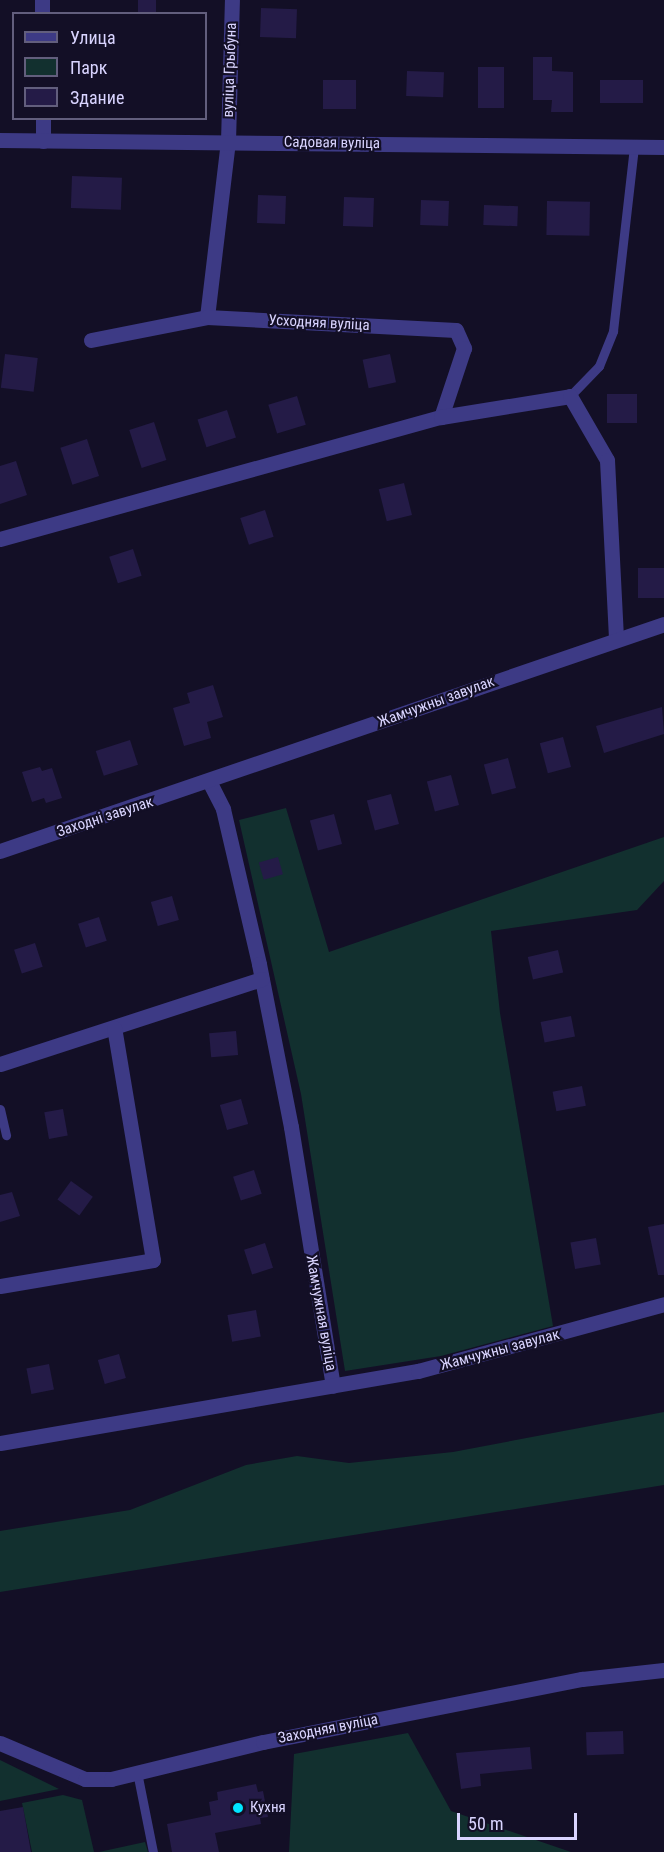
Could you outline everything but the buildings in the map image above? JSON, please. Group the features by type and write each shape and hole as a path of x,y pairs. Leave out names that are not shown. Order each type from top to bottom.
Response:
{"street":[{"name":"вуліца Грыбуна","path":"207,317 228,141 232,0"},
{"path":"43,120 43,141"},
{"name":"Садовая вуліца","path":"0,140 664,147"},
{"name":"Усходняя вуліца","path":"91,340 207,317 456,330 464,348 441,417"},
{"path":"0,539 441,417 570,396 607,460 616,638"},
{"name":"Жамчужны завулак","path":"210,783 616,638 664,624"},
{"name":"Заходні завулак","path":"0,851 210,783"},
{"name":"Жамчужная вуліца","path":"0,1443 333,1386 262,979 223,809 210,783"},
{"path":"0,1064 262,979"},
{"path":"0,1286 153,1260 114,1028"},
{"name":"Жамчужны завулак","path":"333,1386 418,1371 664,1304"},
{"name":"Заходняя вуліца","path":"0,1743 85,1779 111,1779 263,1742 571,1681 664,1670"}],"lane":[{"path":"570,396 599,366 613,331 634,146"},
{"path":"0,1109 6,1135"},
{"path":"137,1772 153,1852"}],"green space":[{"path":"286,808 329,952 664,837 664,881 637,910 491,931 500,1013 553,1326 441,1356 345,1371 301,1094 239,820"},
{"path":"664,1412 664,1485 0,1592 0,1531 130,1510 246,1465 297,1456 349,1463 453,1452"},
{"path":"408,1733 451,1811 571,1852 289,1852 294,1754"},
{"path":"0,1760 59,1789 0,1801"},
{"path":"63,1795 82,1800 94,1852 32,1852 22,1803"},
{"path":"145,1842 148,1852 99,1852"}],"place":[{"name":"Кухня","path":"238,1808"}]}
